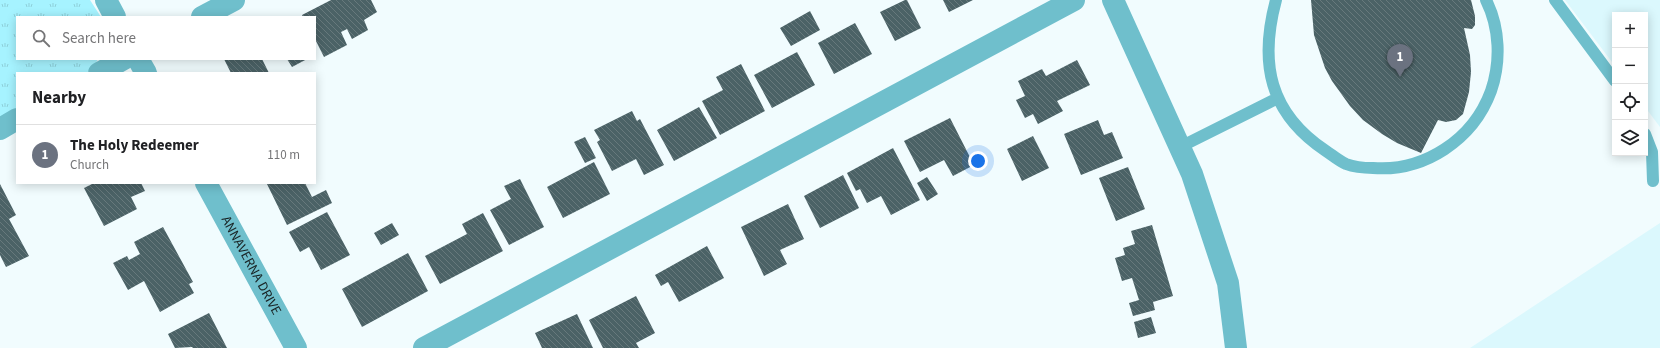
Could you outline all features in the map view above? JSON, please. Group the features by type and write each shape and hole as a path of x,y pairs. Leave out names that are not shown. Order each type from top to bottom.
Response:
{"street":[{"path":"106,0 114,16"},
{"path":"204,16 234,0"},
{"path":"424,348 1074,0"},
{"path":"1113,0 1192,174 1228,283 1236,348"},
{"path":"101,72 122,60"},
{"path":"139,60 145,72"},
{"path":"0,129 16,121"},
{"name":"ANNAVERNA DRIVE","path":"207,184 296,348"}],"lane":[{"path":"1276,0 1269,28 1267,44 1270,73 1278,98 1294,124 1306,136 1345,164 1366,168 1394,168 1419,162 1450,146 1473,124 1483,108 1494,82 1497,67 1497,37 1494,20 1486,0"},
{"path":"1555,0 1612,77"},
{"path":"1180,147 1278,98"},
{"path":"1648,142 1652,152 1653,181"}],"shaded area":[{"path":"1565,0 1660,0 1660,127 1648,111 1648,12 1612,12 1612,62"},
{"path":"1660,223 1660,348 1470,348"}],"green space":[{"path":"0,0 90,0 100,16 16,16 16,60 97,60 92,70 88,72 16,72 16,111 0,119"}],"building":[{"path":"331,0 371,0 377,12 364,20 368,30 352,39 347,29 341,32 347,45 324,57 316,41 316,16 302,15"},
{"path":"907,0 921,28 895,41 880,12"},
{"path":"943,0 973,0 949,12"},
{"path":"1311,0 1471,0 1475,16 1475,25 1472,29 1464,28 1470,55 1471,72 1469,92 1463,114 1456,120 1446,122 1438,120 1421,153 1397,143 1363,120 1350,106 1332,81 1325,68 1314,35"},
{"path":"810,11 820,30 791,46 780,28"},
{"path":"855,23 872,54 834,74 818,43"},
{"path":"797,52 815,85 772,108 754,75"},
{"path":"224,60 262,60 268,72 230,72"},
{"path":"288,60 305,60 292,67"},
{"path":"1077,60 1090,85 1057,101 1063,111 1038,124 1033,114 1025,118 1016,100 1025,96 1018,81 1042,69 1046,76"},
{"path":"741,64 765,111 720,135 702,101 723,90 716,77"},
{"path":"699,107 717,138 674,161 657,130"},
{"path":"632,111 637,121 640,119 664,165 644,175 636,159 612,171 597,142 600,140 594,130"},
{"path":"950,118 974,165 953,176 944,160 920,172 904,141"},
{"path":"1098,120 1104,135 1112,132 1123,158 1081,175 1064,134"},
{"path":"1033,136 1049,168 1022,181 1007,149"},
{"path":"585,137 596,158 585,163 574,142"},
{"path":"893,148 920,200 891,215 881,196 867,203 860,189 856,191 847,173"},
{"path":"594,162 610,194 563,218 547,187"},
{"path":"1128,167 1145,209 1116,221 1099,178"},
{"path":"843,175 859,208 820,228 804,196"},
{"path":"927,177 938,194 927,201 917,183"},
{"path":"520,179 544,227 509,245 490,210 511,199 504,186"},
{"path":"0,184 16,215 9,219 29,256 6,267 0,255"},
{"path":"92,184 142,184 145,191 131,197 137,209 104,226 84,188"},
{"path":"267,184 306,184 312,197 326,190 332,203 287,225"},
{"path":"788,204 804,239 780,250 787,264 764,276 741,227"},
{"path":"327,212 350,255 321,270 309,247 300,252 289,232"},
{"path":"483,213 503,251 440,284 425,256 467,234 462,224"},
{"path":"392,223 399,235 381,245 374,233"},
{"path":"1152,225 1173,296 1153,302 1155,310 1133,316 1129,303 1139,300 1132,278 1122,281 1115,258 1125,255 1123,248 1135,244 1131,231"},
{"path":"163,227 193,282 189,284 194,293 160,312 144,281 128,290 113,263 127,256 129,260 140,254 134,242"},
{"path":"707,246 724,278 679,302 668,282 661,286 655,275"},
{"path":"408,253 428,291 362,327 342,289"},
{"path":"636,296 655,333 636,343 639,348 603,348 589,320"},
{"path":"209,313 227,348 175,348 168,334"},
{"path":"577,314 593,348 542,348 535,333"},
{"path":"1151,317 1156,333 1138,338 1134,322"}],"place":[{"name":"The Holy Redeemer","path":"1400,77"}]}
